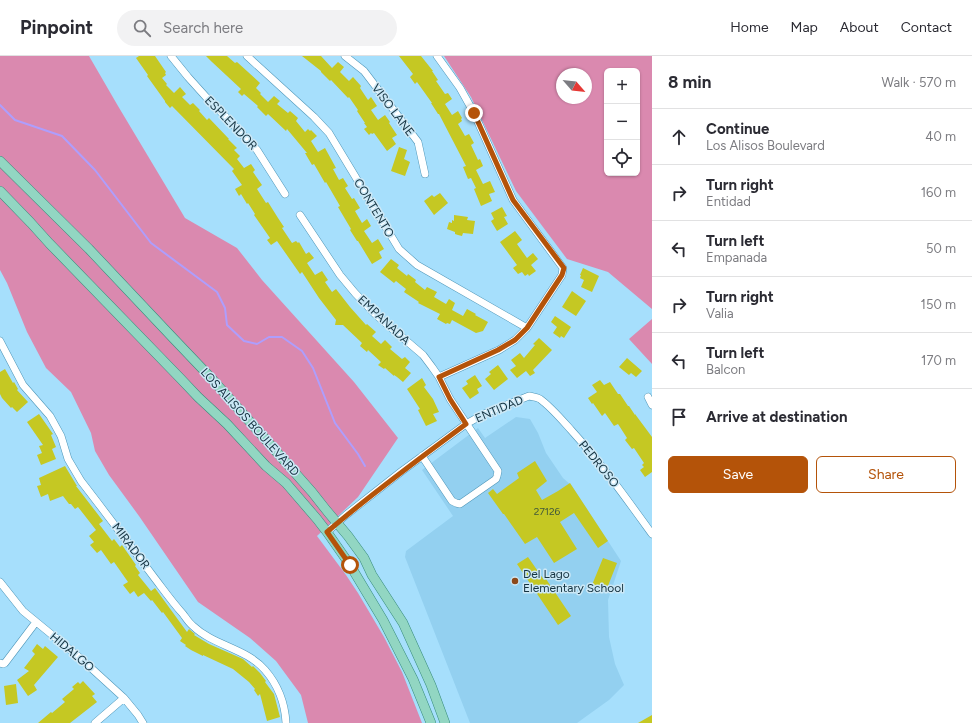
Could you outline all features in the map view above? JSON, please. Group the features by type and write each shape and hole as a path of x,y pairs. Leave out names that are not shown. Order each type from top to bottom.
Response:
{"main road":[{"name":"LOS ALISOS BOULEVARD","path":"0,161 89,249 208,374 338,523 364,558 372,575 402,623 431,685 445,723"},
{"name":"LOS ALISOS BOULEVARD","path":"0,190 49,243 198,397 227,424 266,466 286,483 317,519 350,565 383,620 413,679 431,723"}],"street":[{"name":"ESPLENDOR","path":"171,56 206,98 257,150 285,194"},
{"name":"CONTENTO","path":"247,56 314,117 329,133 398,249 417,265 527,328"},
{"name":"VISO LANE","path":"345,56 364,71 418,142 425,174"},
{"path":"437,56 460,88 471,107 513,200 564,268 562,275 527,328 515,340 498,350 439,377"},
{"name":"EMPANADA","path":"300,215 340,275 355,293 375,314 423,355 439,377 450,399 498,471 498,476 496,479 460,504 456,503 452,501 422,456"},
{"name":"MIRADOR","path":"0,341 23,385 50,416 61,436 68,459 81,481 193,627 210,638 250,657 265,670 275,683 282,698 286,715 286,723"},
{"name":"ENTIDAD","path":"327,532 352,510 466,424 484,414 529,396 540,399"},
{"path":"648,397 652,405"},
{"name":"PEDROSO","path":"540,399 560,418 591,453 652,534"},
{"name":"HIDALGO","path":"0,582 23,611 124,698 143,723"},
{"path":"0,663 5,663 36,622"},
{"path":"95,723 124,698"}],"shaded area":[{"path":"0,56 89,56 185,218 237,248 262,280 354,382 398,438 358,497 317,536 358,593 384,637 402,672 422,723 308,723 301,695 276,661 250,638 198,602 109,475 95,451 91,433 71,392 46,368 27,332 7,283 0,270"},
{"path":"444,56 652,56 652,309 608,272 567,259 516,191 471,97"},
{"path":"652,319 652,364 629,339"},
{"name":"Del Lago Elementary School","path":"516,417 530,419 538,433 546,453 563,478 572,486 621,561 608,600 609,637 615,664 624,685 609,700 577,723 470,723 405,557 406,551 453,516 422,470 478,428 485,438"}],"building":[{"path":"139,56 155,56 166,72 166,75 162,78 167,84 166,85 174,93 180,87 186,94 182,97 190,105 193,103 207,120 209,118 237,148 234,150 240,156 237,159 244,168 251,164 255,170 253,172 262,185 257,189 266,203 268,202 292,243 296,241 298,243 299,242 306,254 309,252 314,258 307,263 315,275 322,271 328,280 325,282 332,292 336,289 366,325 367,324 376,332 372,336 381,344 385,340 392,347 390,349 402,359 405,357 410,362 405,368 411,373 403,382 385,368 384,369 378,365 381,362 368,350 367,352 360,346 362,343 343,325 335,325 336,320 302,272 300,274 277,241 271,245 267,240 270,238 254,215 255,214 241,194 239,196 235,189 242,185 232,171 234,169 172,106 170,108 136,58"},
{"path":"206,56 227,56 235,63 237,62 260,83 256,88 268,102 274,96 280,101 277,104 288,113 290,111 298,118 296,121 305,132 308,129 310,131 311,130 317,136 311,141 318,152 325,148 336,168 333,169 339,180 343,178 348,186 345,188 360,208 355,211 362,223 367,219 371,226 364,231 372,243 378,239 384,249 379,252 382,258 372,264 350,230 351,229 338,207 340,206 326,182 325,183 314,164 312,165 305,153 307,153 287,129 286,131 268,114 266,116 257,107 258,106 244,94 242,96 238,92 241,89"},
{"path":"302,56 321,56 332,68 338,62 344,67 340,72 349,81 353,77 361,86 360,88 368,100 371,97 377,106 371,110 378,120 385,115 390,122 389,123 397,135 392,138 396,144 387,151 374,133 369,135 364,129 367,127 365,123 349,97 348,98 331,80 330,81 321,71"},
{"path":"399,56 421,56 433,71 438,80 436,81 445,94 448,93 452,99 445,104 452,115 458,111 462,118 462,121 458,124 465,136 469,134 474,143 471,145 478,160 480,159 483,166 476,170 483,184 490,181 495,192 489,194 492,201 481,206 474,189 476,188 471,178 468,179 463,167 466,166 439,114 417,82 415,84 410,77 413,74"},
{"path":"399,147 407,150 404,159 410,162 405,176 391,171"},
{"path":"440,193 448,203 434,215 424,201 432,195 434,197"},
{"path":"502,207 507,216 504,217 508,224 497,231 491,221 494,219 491,213"},
{"path":"454,215 468,217 467,220 475,221 473,234 463,233 462,236 447,229 449,222 452,223 452,220 454,221"},
{"path":"515,231 522,240 517,244 527,258 533,253 538,259 531,265 536,271 529,276 528,274 525,276 522,272 518,274 513,268 517,265 500,242"},
{"path":"391,259 399,265 397,268 407,276 408,274 416,280 415,282 425,290 427,287 437,292 434,297 446,304 449,299 455,303 452,310 463,316 467,309 488,322 483,331 476,333 452,320 450,324 446,324 437,319 440,314 418,303 419,302 404,292 406,289 396,281 394,283 380,272"},
{"path":"583,268 599,276 592,292 581,287 584,280 580,278 580,275"},
{"path":"572,291 586,301 576,316 562,307"},
{"path":"555,316 571,327 564,338 561,336 560,338 553,333 557,327 551,322"},
{"path":"539,338 552,350 533,370 535,373 530,376 526,371 517,378 510,370 516,366 511,360 520,353 524,358"},
{"path":"627,358 642,371 636,377 631,373 629,375 619,367"},
{"path":"498,365 508,379 494,390 485,379 491,374 489,372"},
{"path":"5,369 18,389 17,390 28,402 17,412 12,407 11,408 0,394 0,372"},
{"path":"475,375 482,386 477,389 479,393 470,399 462,388 468,384 466,381"},
{"path":"422,378 426,385 424,387 433,399 439,412 433,414 437,421 426,426 418,410 420,409 407,389"},
{"path":"600,380 604,385 610,382 652,437 652,472 645,477 640,470 644,467 642,465 644,463 634,448 632,449 625,440 627,438 618,424 614,426 605,413 602,416 588,398 597,392 592,385"},
{"path":"39,414 53,434 51,435 56,447 52,449 56,459 41,465 37,455 42,453 39,446 43,445 27,422"},
{"name":"Del Lago Elementary School","path":"535,461 547,481 536,490 542,500 570,483 608,541 598,548 574,513 560,522 577,549 554,563 537,537 525,544 488,493 493,489 497,494 519,478 517,473"},
{"path":"65,466 76,486 103,521 99,524 112,541 114,539 120,547 122,545 136,565 135,566 140,573 138,575 151,591 155,588 187,632 189,629 195,634 194,635 209,644 243,659 252,667 253,666 266,681 265,682 274,694 280,717 267,721 260,694 258,696 254,690 255,689 249,682 233,669 203,656 185,646 186,645 180,641 182,638 163,612 162,613 152,600 151,601 144,593 138,597 134,591 130,594 123,585 128,582 114,562 111,564 101,550 97,553 90,545 94,542 89,536 96,530 78,507 75,509 63,496 50,501 48,494 41,497 37,486 41,485 39,478"},
{"path":"528,557 544,580 546,579 571,616 558,625 517,564"},
{"path":"603,558 617,563 606,591 592,585"},
{"path":"37,644 43,649 45,646 58,657 34,685 37,690 28,696 17,680 29,671 24,668 35,654 32,651"},
{"path":"83,681 95,694 92,696 97,702 70,723 38,723 65,702 62,699 74,689 72,687 78,682 80,684"},
{"path":"16,684 18,703 6,705 4,686"},
{"path":"652,715 652,723 638,723"}],"waterway":[{"path":"0,105 15,120 62,136 95,170 151,243 217,292 225,308 227,325 244,341 257,344 269,337 282,337 302,351 313,368 335,423 365,466"}],"place":[{"name":"Del Lago Elementary School","path":"515,581"}],"route":[{"path":"350,565 327,532 346,515 466,424 450,399 439,377 498,350 515,340 527,328 562,275 564,268 513,200 474,113"}]}
